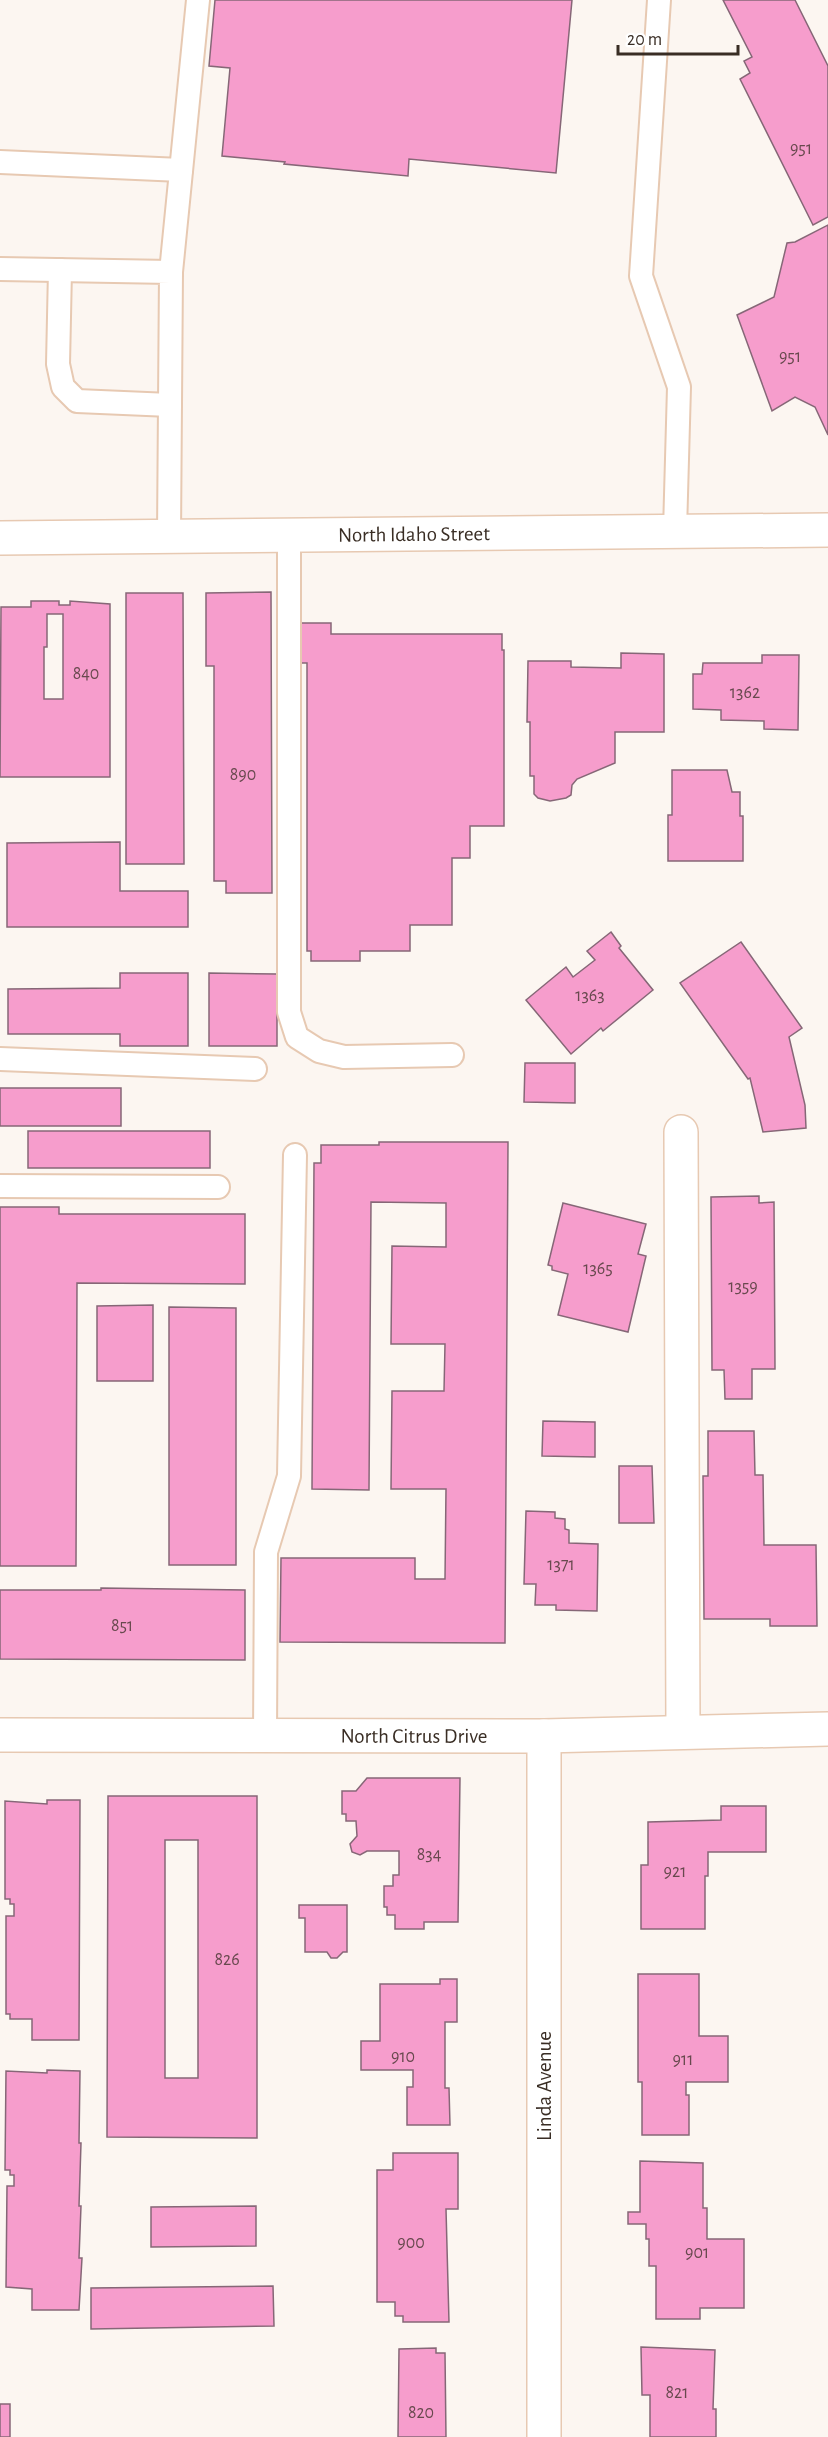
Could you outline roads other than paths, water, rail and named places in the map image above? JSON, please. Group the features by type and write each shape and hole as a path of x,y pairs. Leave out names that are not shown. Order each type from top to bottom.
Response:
{"street":[{"name":"North Idaho Street","path":"0,538 828,530"},
{"path":"681,1132 683,1732"},
{"name":"North Citrus Drive","path":"0,1735 544,1736 828,1729"},
{"name":"Linda Avenue","path":"544,1736 544,2437"}],"lane":[{"path":"169,536 171,272 198,0"},
{"path":"659,0 641,276 680,387 675,531"},
{"path":"0,162 181,170"},
{"path":"0,269 171,272"},
{"path":"60,270 58,364 63,387 77,401 170,405"},
{"path":"289,535 289,1012 297,1037 319,1051 344,1057 452,1056"},
{"path":"0,1059 255,1069"},
{"path":"266,1736 266,1552 289,1476 295,1155"},
{"path":"0,1186 218,1187"}]}
